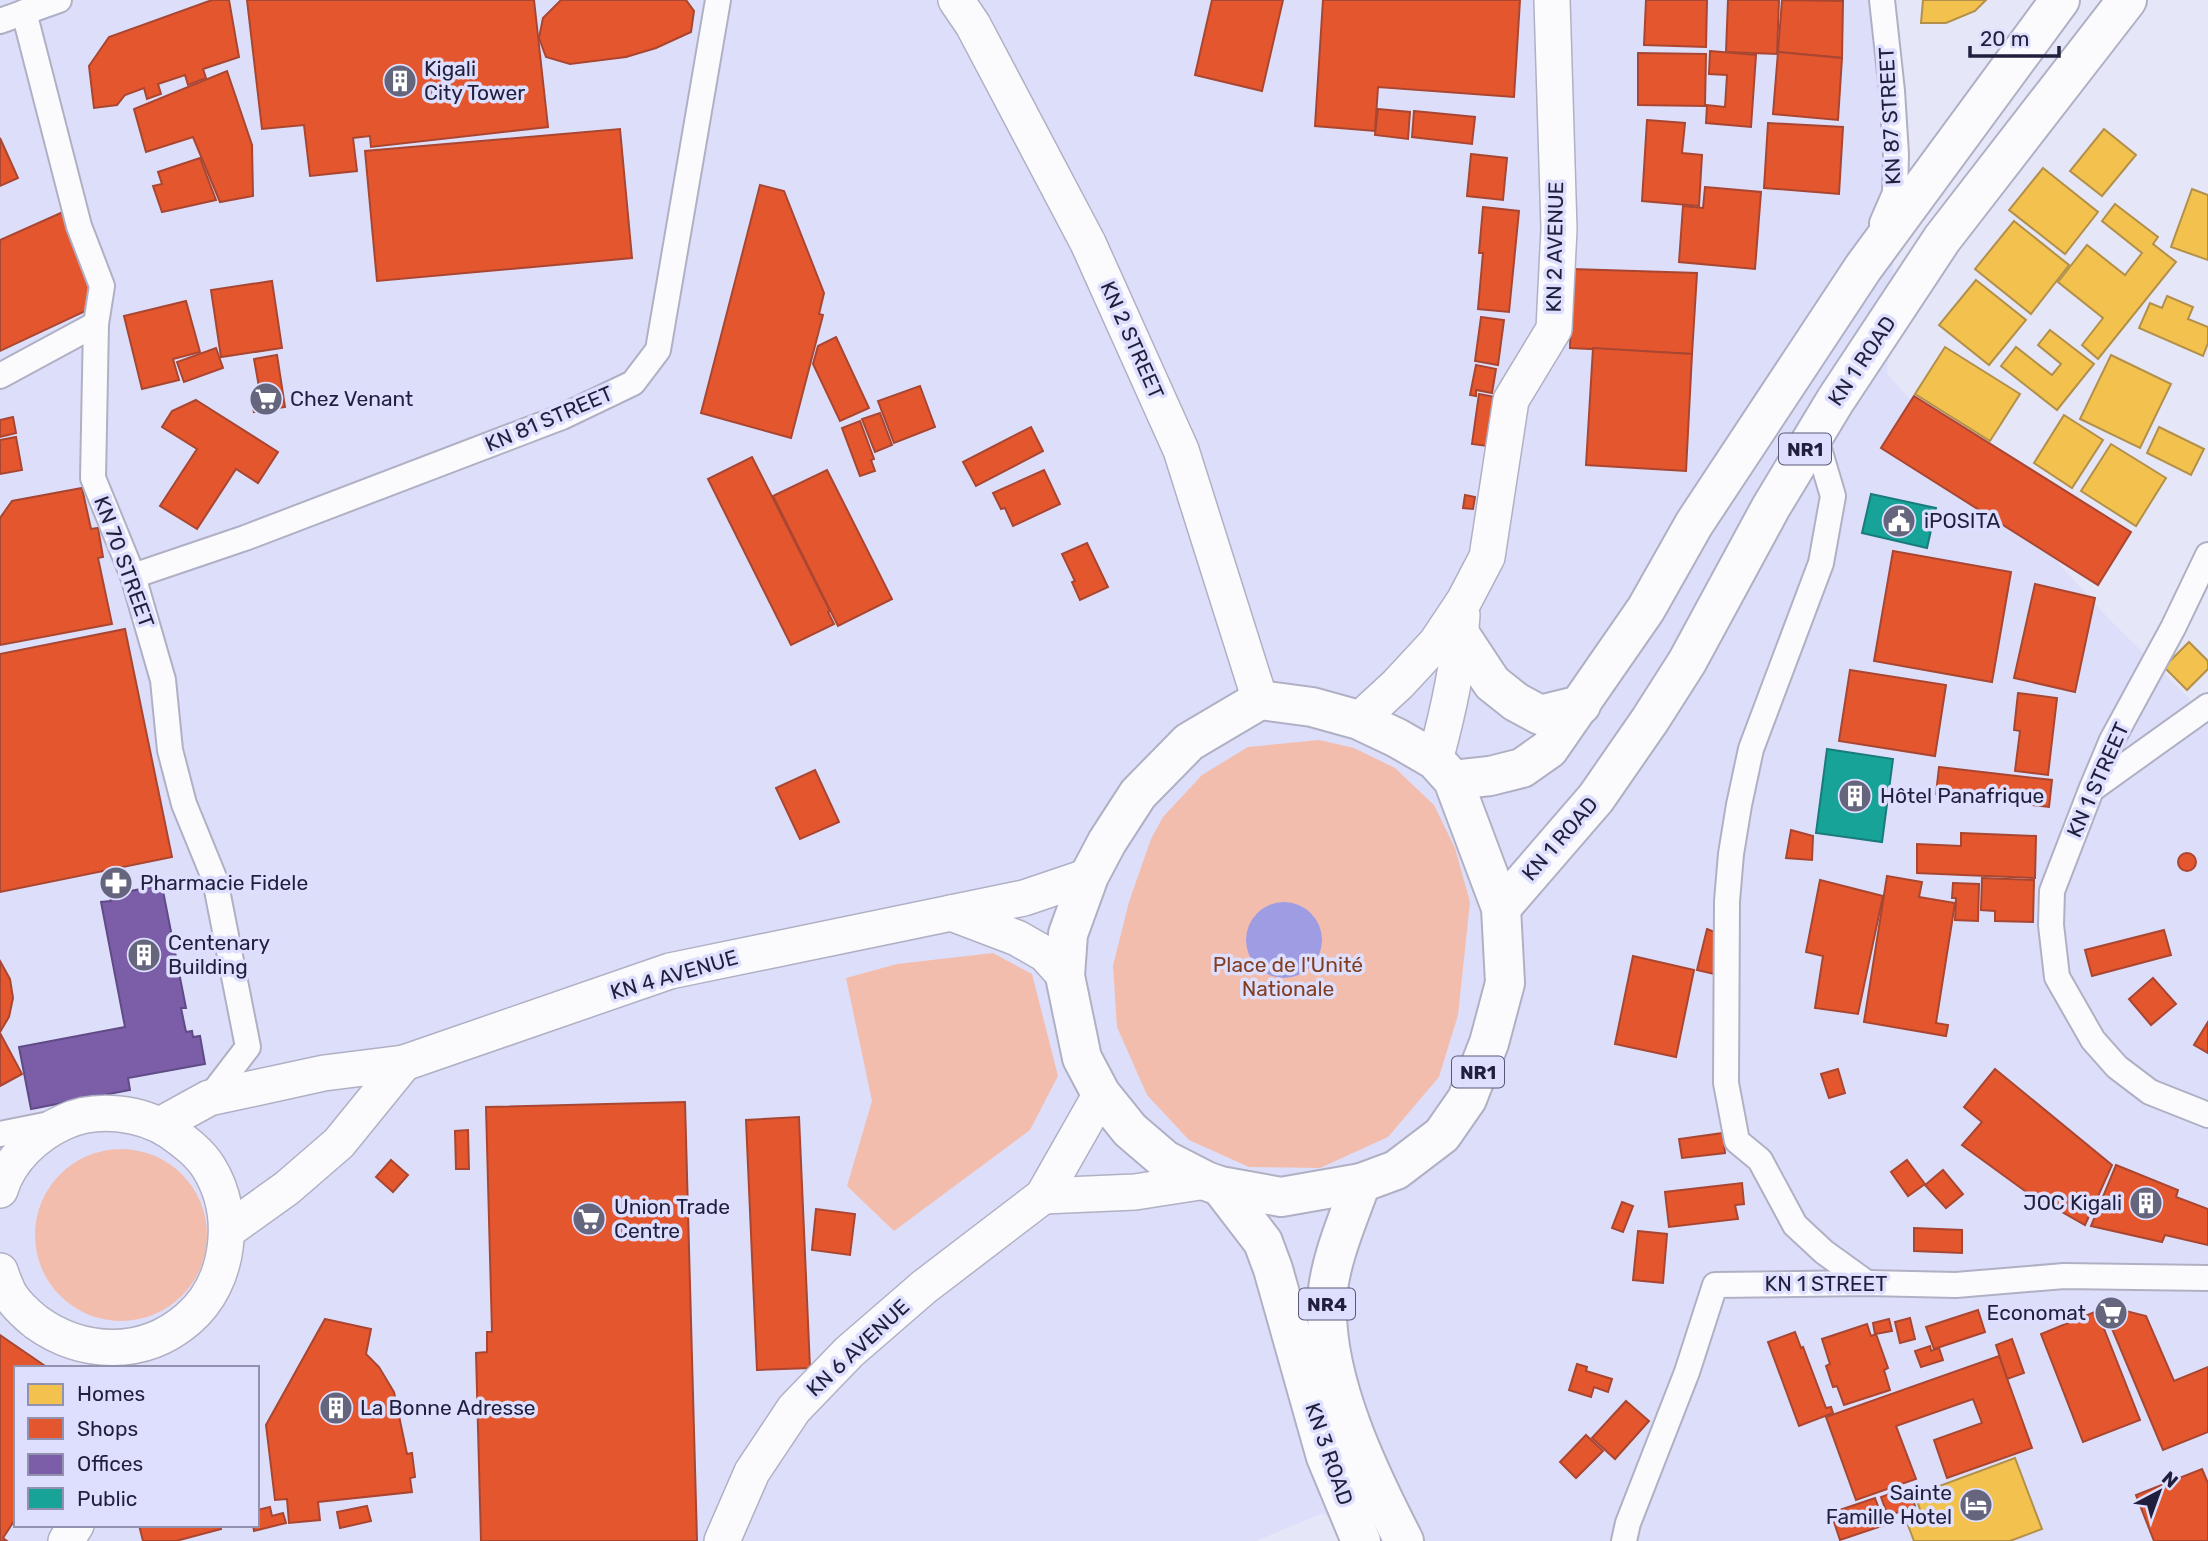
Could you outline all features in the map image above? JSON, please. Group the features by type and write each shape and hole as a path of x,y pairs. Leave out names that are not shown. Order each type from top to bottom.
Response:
{"highway":[{"name":"NR1","path":"1260,700 1189,742 1134,800 1089,876 1068,934 1065,976 1082,1058 1101,1094 1129,1130 1165,1160 1213,1184 1281,1197 1361,1183 1396,1170 1442,1135 1467,1099 1489,1043 1505,983 1501,908 1444,770 1490,776 1522,768 1549,749 1646,609 1694,524 1863,268 2060,0"},
{"name":"KN 1 ROAD","path":"1501,908 1596,799 1650,720 1687,662 1814,432 1942,239 2127,0"},
{"path":"1462,619 1492,683 1540,715 1581,705"},
{"path":"1260,700 1312,707 1359,720 1397,738 1444,770"},
{"name":"KN 3 ROAD","path":"1361,1183 1345,1230 1327,1301 1331,1361 1382,1499 1404,1541"},
{"name":"KN 3 ROAD","path":"1213,1184 1263,1242 1326,1457 1360,1541"}],"main road":[{"name":"KN 2 STREET","path":"956,0 973,25 1088,243 1181,450 1260,700"},
{"name":"KN 2 AVENUE","path":"1444,770 1444,727 1462,619 1487,557 1511,400 1554,329 1559,229 1552,0"},
{"name":"KN 2 AVENUE","path":"1359,720 1462,619"},
{"name":"KN 4 AVENUE","path":"160,1125 209,1098 324,1073 404,1063 670,971 1024,898 1089,876"},
{"path":"951,913 1017,938 1045,954 1065,976"},
{"path":"227,1230 287,1188 339,1143 404,1063"},
{"name":"KN 6 AVENUE","path":"722,1541 752,1472 794,1409 849,1352 924,1287 1042,1196 1101,1094"},
{"path":"0,1189 4,1176 30,1143 65,1121 96,1114 129,1115 160,1125 187,1143 209,1168 222,1198 227,1230 223,1264 210,1293 159,1352 90,1347 55,1335 25,1313 4,1287"},
{"path":"1042,1196 1135,1192 1213,1184"}],"street":[{"path":"0,22 59,0"},
{"name":"KN 81 STREET","path":"134,576 245,538 550,422 633,383 658,349 718,0"},
{"name":"KN 87 STREET","path":"1863,268 1895,193 1893,104 1882,0"},
{"name":"KN 70 STREET","path":"24,12 79,226 102,286 96,324 93,478 134,576 163,680 170,750 184,804 215,880 248,1047 209,1098"},
{"path":"0,376 96,324"},
{"path":"1814,432 1833,496 1821,563 1751,749 1739,805 1727,901 1726,1083 1737,1141 1760,1160 1795,1225 1824,1252 1867,1283"},
{"name":"KN 1 STREET","path":"2208,555 2173,628 2112,740 2052,891 2051,925 2057,977 2093,1040 2117,1067 2150,1092 2208,1115"},
{"path":"2091,790 2208,706"},
{"path":"0,1135 65,1121"},
{"name":"KN 1 STREET","path":"1624,1541 1628,1523 1687,1372 1715,1285 1956,1285 2064,1276 2208,1278"}],"shaded area":[{"path":"0,0 1891,0 1900,154 1887,374 2109,619 2208,717 2208,1541 1355,1541 1323,1513 1256,1541 0,1541"}],"green space":[{"name":"Place de l'Unité Nationale","path":"1319,740 1354,748 1395,768 1434,805 1455,848 1470,902 1458,1015 1439,1077 1388,1137 1320,1168 1249,1167 1189,1140 1147,1095 1117,1027 1113,966 1129,902 1151,839 1163,817 1202,775 1248,747"},
{"path":"993,953 1032,974 1058,1076 1030,1130 894,1231 847,1186 872,1101 846,978 897,964"},
{"path":"121,1149 154,1156 182,1174 200,1202 207,1235 200,1268 182,1296 154,1314 121,1321 88,1314 60,1296 42,1268 35,1235 42,1202 60,1174 88,1156"}],"water":[{"path":"1284,902 1298,905 1311,913 1319,926 1322,940 1319,954 1311,967 1298,975 1284,978 1270,975 1257,967 1249,954 1246,940 1249,926 1257,913 1270,905"}],"building: Homes":[{"path":"1923,0 1986,0 1975,11 1946,23 1921,23"},
{"path":"2104,129 2136,155 2102,196 2070,171"},
{"path":"2043,168 2098,212 2065,254 2009,210"},
{"path":"2192,189 2208,195 2208,260 2171,247"},
{"path":"2115,204 2158,237 2153,244 2176,262 2098,359 2082,345 2103,318 2058,282 2087,245 2125,275 2142,253 2102,221"},
{"path":"2014,221 2069,265 2031,314 1975,269"},
{"path":"1976,280 2026,320 1989,365 1939,325"},
{"path":"2167,296 2193,307 2188,319 2208,327 2208,343 2203,356 2139,328 2150,303 2162,308"},
{"path":"2050,330 2094,364 2057,410 2001,366 2016,347 2052,375 2061,364 2038,345"},
{"path":"1945,347 2020,394 1990,441 1915,394"},
{"path":"2111,355 2171,384 2140,448 2080,419"},
{"path":"2064,415 2103,440 2072,488 2034,463"},
{"path":"2159,427 2204,449 2191,475 2147,453"},
{"path":"2111,444 2166,478 2136,526 2081,491"},
{"path":"2189,642 2208,661 2208,669 2187,690 2164,667"},
{"name":"Sainte Famille Hotel","path":"2015,1458 2042,1529 2010,1541 1914,1541 1906,1520 1922,1515 1915,1495"}],"building: Shops":[{"path":"212,0 229,0 239,57 203,69 206,78 188,85 185,75 158,84 161,94 147,99 144,88 125,95 117,105 94,108 89,66 109,37"},
{"name":"Kigali City Tower","path":"247,0 534,0 548,127 371,147 370,136 353,138 357,171 310,176 304,125 262,129"},
{"path":"561,0 686,0 694,11 691,32 656,48 626,57 570,64 546,57 539,38 543,18"},
{"path":"1212,0 1283,0 1262,91 1195,75"},
{"path":"1323,0 1520,0 1514,97 1378,87 1375,131 1315,126"},
{"path":"1646,0 1707,0 1706,47 1644,45"},
{"path":"1728,0 1779,0 1777,54 1726,52"},
{"path":"1782,0 1843,1 1842,58 1778,52"},
{"path":"1710,51 1756,55 1751,127 1706,123 1707,105 1725,107 1727,75 1709,74"},
{"path":"1778,52 1842,58 1838,120 1773,114"},
{"path":"1638,53 1706,54 1705,106 1638,105"},
{"path":"227,71 252,145 253,196 220,202 193,137 146,152 134,109"},
{"path":"1378,109 1410,112 1408,139 1375,135"},
{"path":"1414,111 1475,117 1472,144 1412,137"},
{"path":"1647,120 1685,123 1682,153 1702,155 1699,206 1642,201"},
{"path":"1768,123 1843,127 1839,194 1764,188"},
{"path":"620,129 632,258 377,281 365,151"},
{"path":"0,138 18,178 0,186"},
{"path":"1471,154 1507,158 1503,200 1467,196"},
{"path":"200,158 216,200 162,212 153,186 162,184 158,172"},
{"path":"760,185 784,191 824,293 819,314 823,315 791,438 701,413"},
{"path":"1705,187 1761,192 1755,269 1679,262 1683,206 1703,208"},
{"path":"1483,207 1519,211 1509,312 1478,309 1483,253 1479,253"},
{"path":"72,208 94,307 0,351 0,240"},
{"path":"1572,269 1697,273 1692,354 1570,348"},
{"path":"272,281 282,348 221,357 211,290"},
{"path":"186,301 200,352 173,359 179,380 142,389 124,316"},
{"path":"1481,317 1504,320 1498,365 1475,361"},
{"path":"836,337 869,408 840,421 813,364 818,346"},
{"path":"216,348 223,368 184,382 177,362"},
{"path":"1593,348 1692,354 1686,471 1586,465"},
{"path":"277,355 285,407 254,412 251,400 261,398 254,359"},
{"path":"1476,365 1496,369 1492,393 1476,390 1476,396 1470,395"},
{"path":"920,386 935,427 894,443 878,401"},
{"path":"1479,394 1495,397 1487,446 1472,444"},
{"path":"1914,396 2131,532 2098,585 1881,448"},
{"path":"196,400 278,452 258,483 236,469 197,529 160,506 197,449 162,427 172,411"},
{"path":"880,413 892,445 875,452 862,419"},
{"path":"13,417 16,433 0,437 0,420"},
{"path":"860,421 874,459 871,460 875,471 860,476 842,428"},
{"path":"1031,427 1043,451 976,486 963,462"},
{"path":"16,437 22,470 0,474 0,440"},
{"path":"752,457 830,611 828,612 834,624 791,645 708,479"},
{"path":"827,470 892,599 838,626 773,496"},
{"path":"1044,470 1060,504 1013,526 1005,508 1001,509 993,493"},
{"path":"82,488 91,529 98,528 103,557 98,558 112,624 0,645 0,518 12,501"},
{"path":"1465,495 1475,497 1473,509 1463,508"},
{"path":"1087,543 1108,587 1080,600 1072,582 1075,581 1062,554"},
{"path":"1893,551 2011,572 1992,682 1874,661"},
{"path":"2035,584 2095,598 2075,692 2014,678"},
{"path":"125,629 172,857 0,892 0,654"},
{"path":"1850,670 1946,685 1935,756 1839,741"},
{"path":"2018,693 2057,698 2048,775 2015,771 2020,731 2014,730"},
{"path":"1939,767 2052,780 2049,807 1936,794"},
{"path":"815,770 839,822 800,839 776,788"},
{"path":"1791,830 1813,836 1812,860 1786,858"},
{"path":"1961,833 2036,836 2035,878 1917,873 1917,844 1961,846"},
{"path":"2183,853 2191,853 2196,862 2194,869 2183,871 2178,866 2178,858"},
{"path":"1887,876 1922,882 1919,897 1955,903 1936,1023 1948,1025 1946,1036 1864,1022"},
{"path":"1982,878 2034,880 2033,922 1995,921 1995,911 1981,910"},
{"path":"1820,880 1883,896 1858,1014 1815,1008 1823,956 1806,952"},
{"path":"1953,883 1979,884 1978,921 1955,920 1956,898 1952,898"},
{"path":"1707,929 1724,936 1723,976 1697,970"},
{"path":"2164,930 2171,955 2092,976 2085,950"},
{"path":"1633,956 1694,970 1676,1057 1615,1044"},
{"path":"0,961 10,979 13,998 9,1017 0,1032"},
{"path":"2153,978 2176,1004 2151,1025 2129,999"},
{"path":"2208,1022 2208,1053 2194,1045"},
{"path":"0,1033 22,1074 0,1086"},
{"path":"1838,1069 1845,1093 1829,1098 1821,1074"},
{"path":"1995,1069 2112,1165 2085,1225 2025,1191 1962,1145 1982,1122 1964,1107"},
{"name":"Union Trade Centre","path":"685,1102 697,1541 481,1541 476,1353 487,1352 487,1332 492,1332 486,1107"},
{"path":"799,1117 810,1368 757,1370 746,1120"},
{"path":"468,1130 469,1169 456,1169 455,1131"},
{"path":"1723,1133 1725,1153 1682,1158 1679,1139"},
{"path":"391,1160 408,1175 393,1192 376,1177"},
{"path":"1907,1160 1925,1184 1908,1196 1891,1172"},
{"name":"JOC Kigali","path":"2116,1165 2178,1190 2176,1197 2208,1209 2208,1245 2165,1235 2162,1242 2091,1226"},
{"path":"1943,1170 1963,1194 1946,1208 1925,1185"},
{"path":"1742,1183 1744,1204 1735,1205 1738,1219 1669,1227 1665,1192"},
{"path":"1622,1202 1633,1206 1623,1232 1612,1228"},
{"path":"816,1209 855,1214 850,1255 812,1250"},
{"path":"1914,1228 1962,1230 1962,1253 1914,1251"},
{"path":"1638,1231 1667,1234 1663,1283 1633,1280"},
{"path":"2102,1305 2146,1316 2174,1381 2208,1367 2208,1432 2163,1450"},
{"path":"1978,1310 1985,1332 1934,1349 1926,1327"},
{"path":"2097,1311 2140,1420 2083,1442 2041,1334"},
{"path":"1910,1318 1915,1339 1900,1343 1895,1322"},
{"name":"La Bonne Adresse","path":"325,1319 371,1329 366,1354 379,1367 394,1392 407,1454 412,1453 415,1477 410,1478 412,1492 318,1502 320,1520 289,1523 287,1499 275,1500 266,1425"},
{"path":"1889,1319 1892,1331 1875,1334 1873,1323"},
{"path":"1867,1324 1871,1336 1876,1334 1888,1368 1884,1370 1890,1390 1844,1405 1837,1386 1833,1387 1826,1366 1830,1364 1822,1339"},
{"path":"1795,1332 1826,1408 1831,1407 1833,1413 1799,1426 1768,1342"},
{"path":"0,1335 45,1366 14,1366 14,1521 3,1538 7,1541 0,1541"},
{"path":"2012,1339 2024,1373 2007,1379 1996,1345"},
{"path":"1930,1346 1931,1351 1939,1348 1943,1360 1921,1367 1915,1351"},
{"path":"1999,1356 2032,1448 1947,1478 1934,1440 1982,1423 1973,1399 1896,1426 1916,1479 1856,1500 1826,1417"},
{"path":"1577,1364 1587,1367 1586,1371 1612,1379 1608,1392 1594,1387 1591,1397 1569,1390"},
{"path":"1626,1401 1649,1421 1615,1459 1592,1438"},
{"path":"1586,1435 1603,1451 1576,1478 1560,1462"},
{"path":"2202,1469 2208,1483 2208,1541 2154,1541 2136,1495"},
{"path":"1909,1487 1915,1506 1888,1516 1881,1497"},
{"path":"1875,1498 1885,1525 1840,1540 1831,1513"},
{"path":"367,1506 371,1521 340,1528 337,1512"},
{"path":"270,1507 272,1516 283,1513 286,1523 254,1531 253,1527 259,1527 259,1510"},
{"path":"140,1527 221,1529 176,1541 143,1541"}],"building: Offices":[{"name":"Centenary Building","path":"156,886 158,892 163,891 186,1008 181,1008 186,1032 192,1031 193,1037 200,1036 205,1064 128,1078 130,1090 31,1109 19,1047 125,1027 101,902 111,901 110,895"}],"building: Public":[{"name":"iPOSITA","path":"1871,494 1936,508 1927,548 1862,533"},
{"name":"Hôtel Panafrique","path":"1827,749 1893,759 1882,842 1816,833"}],"place":[{"name":"Kigali City Tower","path":"400,81"},
{"name":"Chez Venant","path":"266,399"},
{"name":"iPOSITA","path":"1899,521"},
{"name":"Hôtel Panafrique","path":"1855,796"},
{"name":"Pharmacie Fidele","path":"116,883"},
{"name":"Centenary Building","path":"144,955"},
{"name":"JOC Kigali","path":"2146,1203"},
{"name":"Union Trade Centre","path":"589,1219"},
{"name":"Economat","path":"2111,1313"},
{"name":"La Bonne Adresse","path":"336,1408"},
{"name":"Sainte Famille Hotel","path":"1976,1505"}]}
